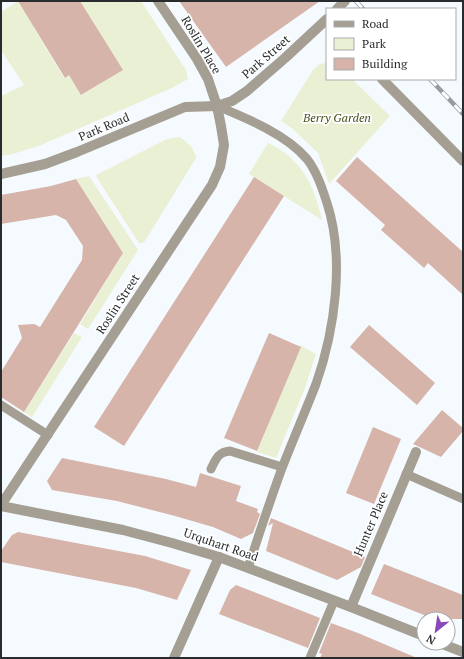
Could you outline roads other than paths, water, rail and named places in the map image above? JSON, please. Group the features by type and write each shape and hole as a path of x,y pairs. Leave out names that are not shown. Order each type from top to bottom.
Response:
{"street":[{"name":"Roslin Place","path":"158,1 197,59 208,79 216,106"},
{"name":"Park Street","path":"216,106 232,101 247,91 326,22"},
{"path":"383,80 463,161"},
{"name":"Park Road","path":"1,174 45,164 185,108 216,106"},
{"name":"Roslin Street","path":"1,506 212,185 220,167 224,145 216,106"},
{"name":"Hunter Place","path":"351,607 416,452"},
{"name":"Urquhart Road","path":"1,506 123,530 219,557 416,633"},
{"path":"174,658 219,557"}],"lane":[{"path":"216,106 253,121 292,146 306,159 315,171 324,193 335,235 337,256 336,277 326,348 316,383 282,467 248,568"},
{"path":"1,405 48,435"},
{"path":"211,469 219,454 230,450 282,467"},
{"path":"406,474 463,499"},
{"path":"310,658 334,601"}],"railway":[{"path":"356,1 362,8"},
{"path":"431,80 463,114"}],"park label":[{"name":"Berry Garden","path":"337,118"}]}
